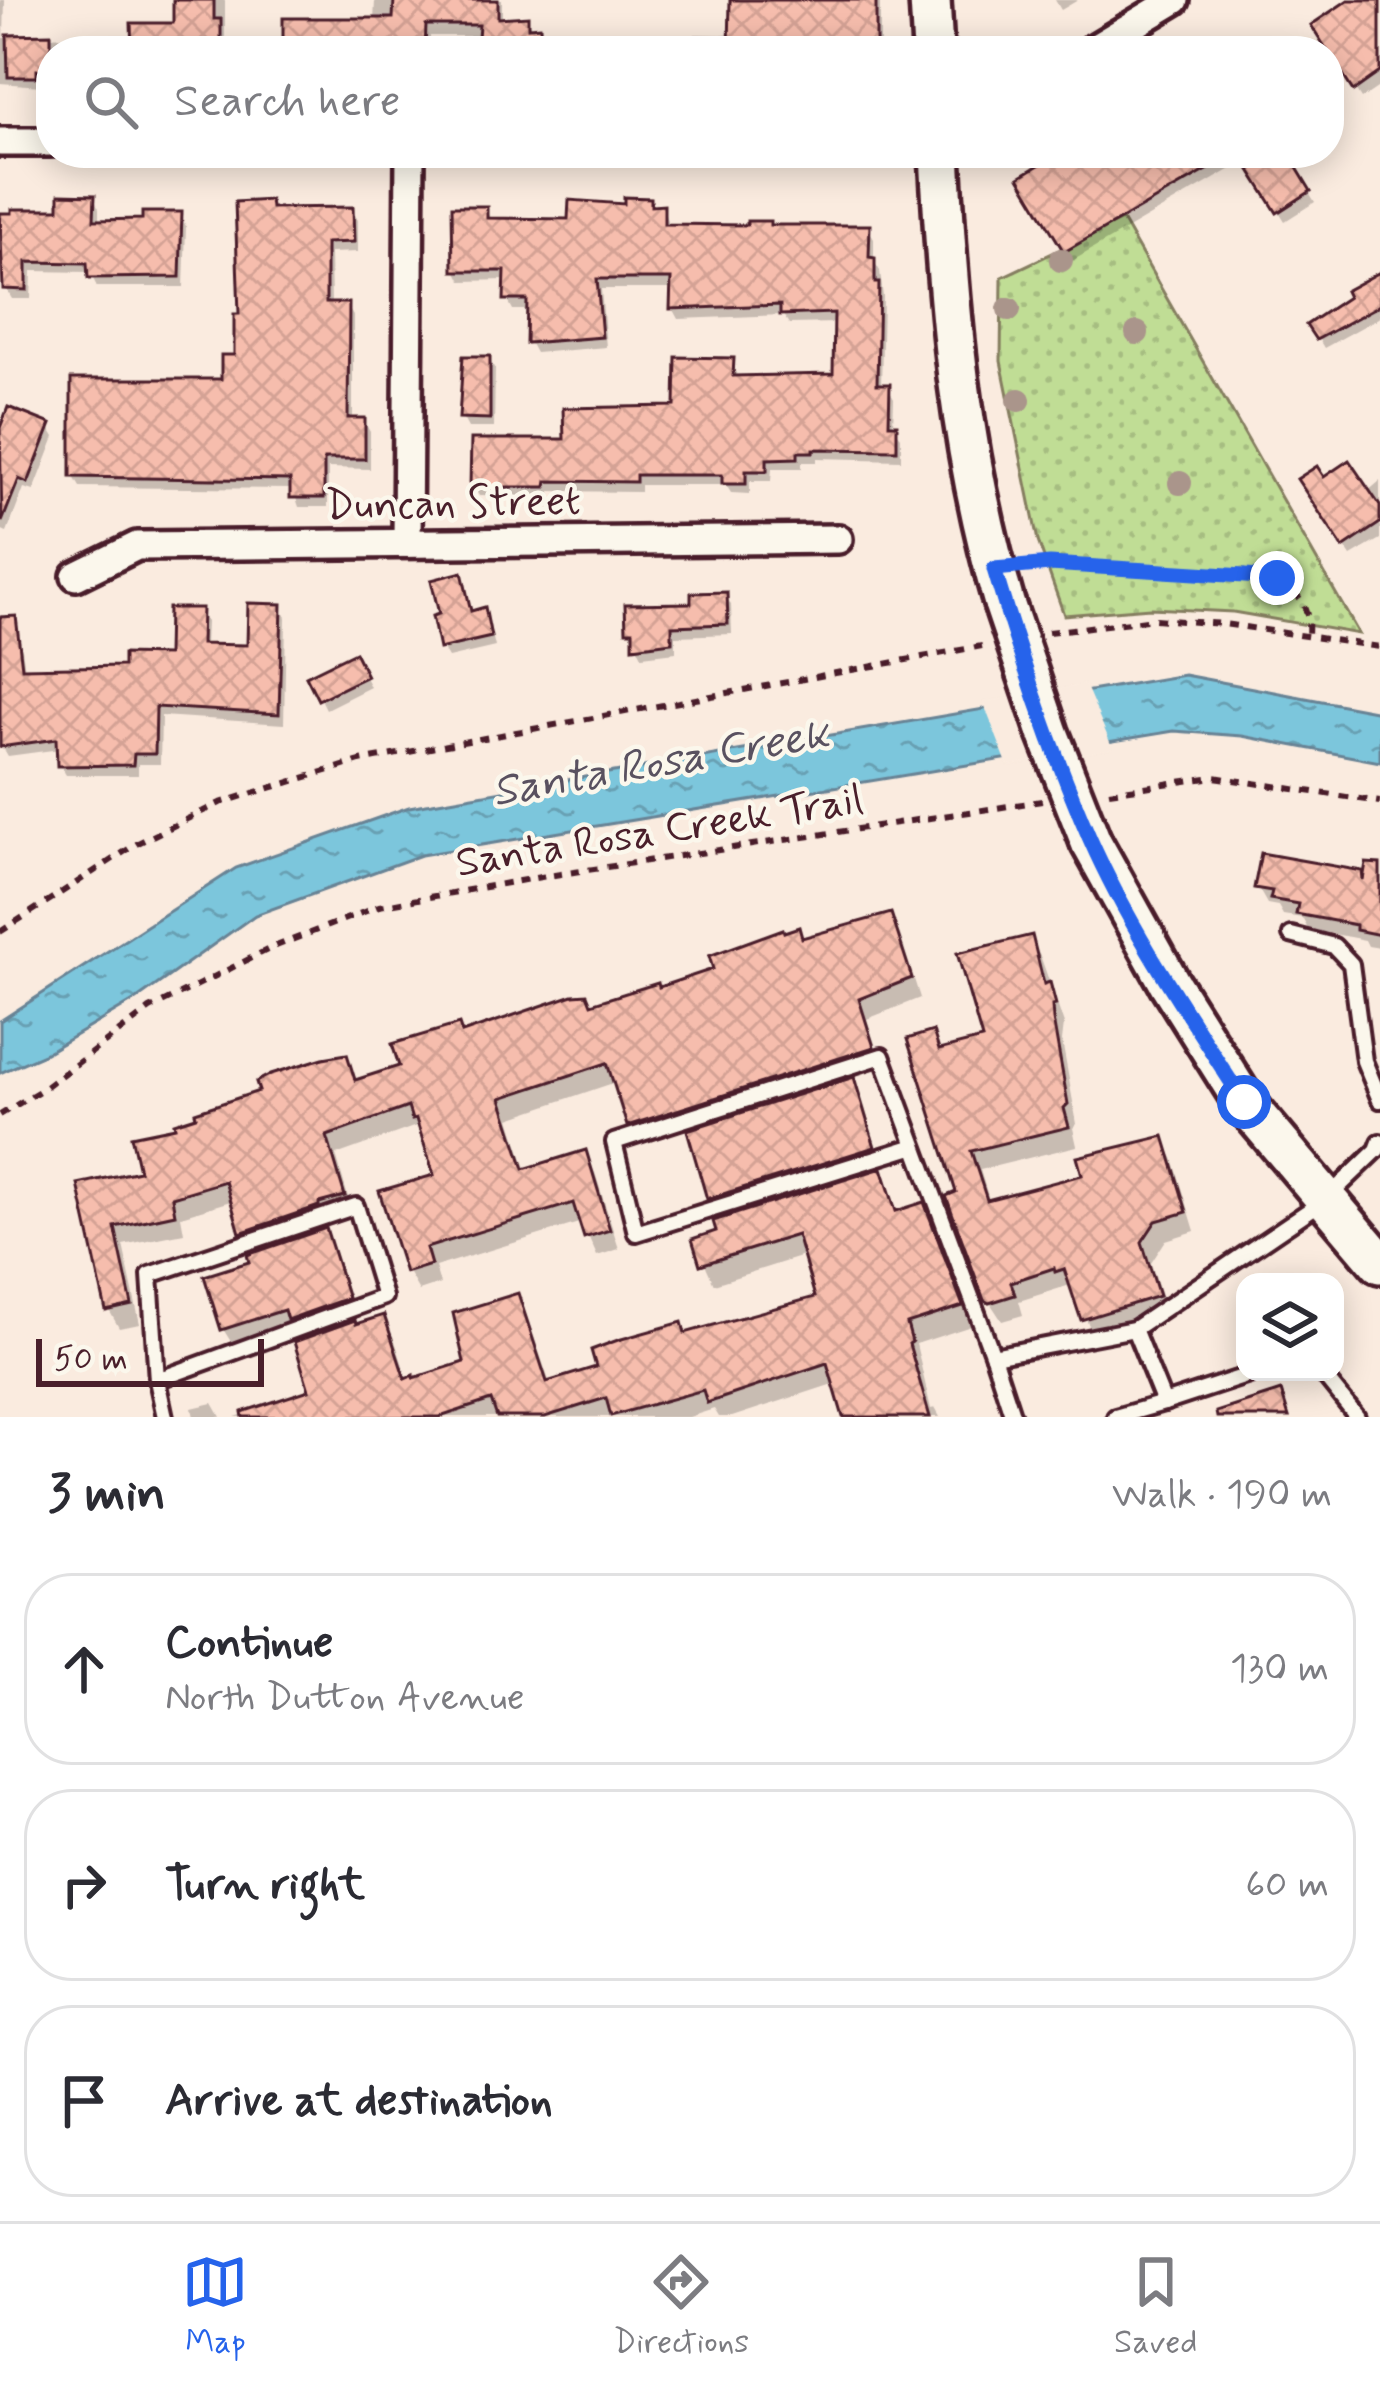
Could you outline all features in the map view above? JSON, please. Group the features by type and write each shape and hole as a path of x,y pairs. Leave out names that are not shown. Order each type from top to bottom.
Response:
{"main road":[{"path":"930,0 932,36"},
{"path":"941,168 947,295 979,517 1048,733 1091,842 1170,984 1244,1102 1380,1263"}],"street":[{"path":"1115,36 1175,0"},
{"path":"0,142 36,142"},
{"path":"407,543 410,168"},
{"name":"Duncan Street","path":"76,576 137,546 838,539"}],"lane":[{"path":"1292,935 1334,946 1352,964 1364,1061 1380,1100"},
{"path":"915,1146 636,1233 614,1142 883,1057 1013,1417"},
{"path":"993,1356 1134,1329 1326,1199 1380,1142"},
{"path":"157,1380 384,1297 356,1206 150,1275 157,1380 164,1417"},
{"path":"1134,1329 1164,1403"},
{"path":"1115,1417 1236,1379"},
{"path":"1328,1381 1357,1417"}],"path":[{"path":"999,586 1050,564 1261,575 1294,589 1310,613 1308,635"},
{"path":"1030,636 1155,620 1380,647"},
{"path":"0,932 138,843 220,803 359,761 985,645"},
{"path":"1096,793 1214,777 1380,802"},
{"name":"Santa Rosa Creek Trail","path":"0,1114 44,1088 150,1009 271,948 379,906 1049,800"}],"green space":[{"path":"1122,220 1359,634 1233,612 1150,608 1064,615 1038,541 1001,361 1002,277"}],"water":[{"path":"1184,675 1380,712 1380,762 1242,736 1174,731 421,855 255,915 137,999 44,1054 0,1073 0,1021 236,868 409,807"}],"pier":[{"path":"1085,684 1113,749 1008,766 983,702"}],"building":[{"path":"173,0 214,0 214,19 221,19 221,36 131,36 131,23 173,23"},
{"path":"394,0 498,0 498,18 528,16 528,27 540,26 540,36 478,36 479,25 426,25 426,36 283,36 283,18 393,18"},
{"path":"730,0 876,0 876,36 729,36"},
{"path":"1348,0 1380,0 1380,72 1353,91 1344,77 1344,36 1318,36 1311,25"},
{"path":"51,34 36,36 36,77 8,77 7,35"},
{"path":"1034,168 1211,168 1064,252 1019,177"},
{"path":"1297,168 1311,191 1277,213 1250,170"},
{"path":"59,194 95,195 94,220 142,219 142,212 182,212 180,277 88,278 87,263 27,262 27,290 3,289 0,213 59,209"},
{"path":"624,197 651,198 651,206 664,205 664,224 870,225 869,257 875,258 875,283 879,283 877,384 890,384 889,424 897,424 897,450 798,452 798,458 767,459 767,471 746,471 746,484 722,484 722,475 636,475 636,482 547,481 546,487 470,487 471,439 564,439 563,408 675,406 676,357 734,358 733,376 833,374 834,313 780,315 780,305 670,309 671,279 597,279 602,337 526,343 527,300 504,300 505,271 453,271 452,206 487,206 487,218 568,219 569,200 624,204"},
{"path":"270,200 271,208 353,207 354,242 326,243 326,303 349,303 348,418 365,418 365,459 324,459 324,498 290,498 290,480 71,477 71,379 221,379 221,355 234,355 234,314 239,314 235,202"},
{"path":"1380,272 1380,305 1316,340 1306,325 1348,297 1345,291"},
{"path":"463,356 490,356 490,419 459,418"},
{"path":"8,407 51,424 28,483 19,479 2,522 0,428"},
{"path":"1349,460 1380,506 1380,523 1343,548 1297,479 1317,466 1324,477"},
{"path":"462,572 471,611 485,607 491,637 439,649 432,616 439,614 431,580"},
{"path":"727,592 728,624 672,626 672,642 633,647 633,631 626,631 625,604 691,603 691,593"},
{"path":"248,603 282,604 279,714 156,707 155,754 134,754 133,765 57,766 56,739 0,747 0,617 16,616 22,668 123,666 123,654 167,655 168,608 202,608 201,644 247,645"},
{"path":"355,652 367,676 318,700 306,676"},
{"path":"1261,853 1362,871 1363,880 1366,863 1380,864 1380,935 1356,930 1356,925 1296,914 1298,904 1270,899 1272,891 1254,888"},
{"path":"891,913 912,978 859,999 874,1047 627,1126 607,1063 501,1098 524,1169 586,1150 610,1230 584,1238 573,1203 426,1248 431,1265 405,1273 379,1191 434,1175 408,1107 327,1136 345,1196 240,1233 225,1181 172,1197 175,1214 115,1227 132,1305 106,1311 78,1184 139,1171 131,1136 175,1127 174,1123 196,1116 195,1112 259,1091 256,1082 271,1074 323,1058 347,1054 355,1080 399,1066 392,1044 459,1024 462,1033 573,995 587,994 591,1004 658,983 659,987 713,969 709,956 783,929 799,927 802,938"},
{"path":"1032,935 1044,984 1050,982 1056,1005 1052,1006 1053,1019 1069,1127 971,1151 987,1200 1082,1175 1077,1157 1164,1136 1187,1212 1156,1221 1142,1242 1159,1296 1081,1320 1064,1269 1011,1282 1015,1295 989,1303 984,1300 946,1196 956,1192 907,1039 933,1031 939,1050 982,1039 957,953"},
{"path":"854,1077 875,1147 707,1199 687,1130"},
{"path":"882,1168 896,1211 924,1202 963,1306 907,1324 930,1417 843,1417 827,1363 707,1403 703,1390 611,1416 606,1398 545,1417 497,1417 491,1400 440,1417 243,1417 242,1412 309,1390 294,1342 355,1320 356,1324 384,1315 405,1379 414,1378 464,1362 453,1313 518,1293 547,1382 596,1367 591,1350 618,1340 682,1322 685,1333 815,1297 797,1235 700,1265 692,1239 716,1231 713,1221"},
{"path":"326,1228 348,1298 287,1320 284,1310 221,1330 204,1276 249,1262 247,1255"},
{"path":"1281,1391 1289,1417 1217,1417 1216,1412"}],"route":[{"path":"1244,1102 1170,984 1091,842 1048,733 994,569 1050,564 1277,578"}],"water label":[{"name":"Santa Rosa Creek","path":"660,760"}]}
